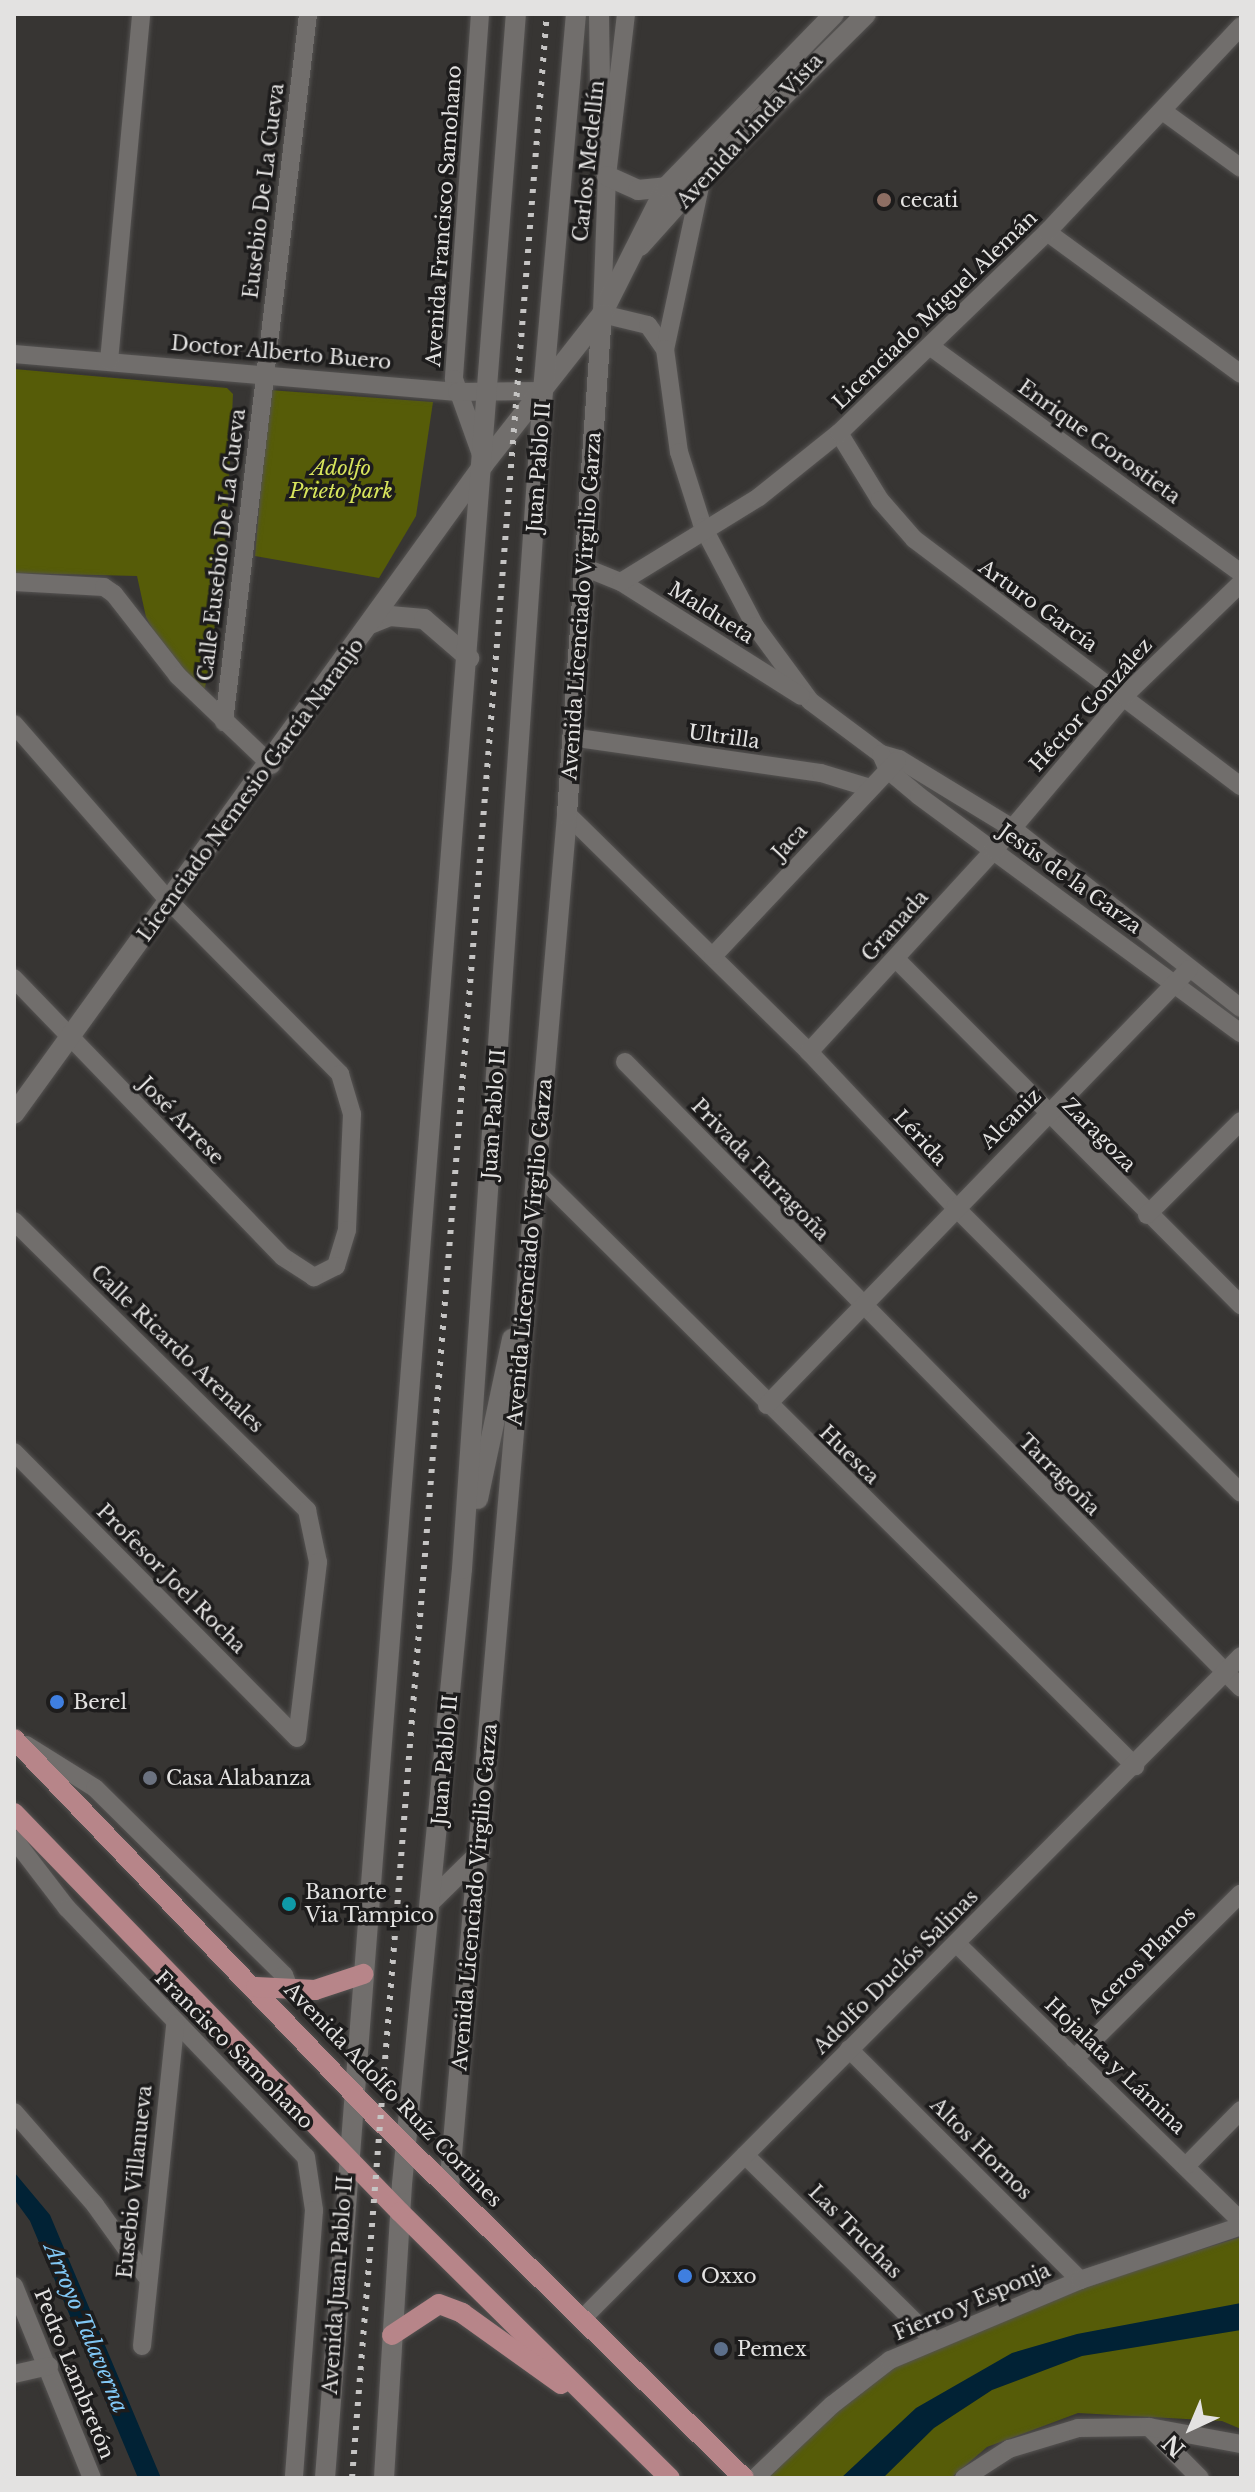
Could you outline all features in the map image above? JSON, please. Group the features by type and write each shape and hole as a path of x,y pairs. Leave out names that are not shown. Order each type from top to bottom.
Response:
{"main road":[{"path":"353,2093 469,658 516,14"},
{"name":"Juan Pablo II","path":"400,2212 409,2147 462,1569 543,391 576,14"},
{"path":"599,14 601,153 607,176 638,190 666,187"},
{"name":"Avenida Linda Vista","path":"543,391 602,314 666,187 834,14"},
{"name":"Avenida Linda Vista","path":"637,249 702,177 866,14"},
{"name":"Avenida Licenciado Virgilio Garza","path":"449,2189 567,814 602,314"},
{"name":"Licenciado Nemesio García Naranjo","path":"14,1114 271,765 484,464 543,391"},
{"path":"370,624 390,616 424,619 469,658"},
{"path":"462,1569 529,1259"},
{"name":"Avenida Adolfo Ruíz Cortines","path":"14,1738 256,1987 353,2093 744,2478"},
{"path":"15,1817 400,2212 670,2478"},
{"path":"432,1900 480,1853"},
{"path":"256,1987 291,1992 315,1990 363,1974"},
{"name":"Avenida Juan Pablo II","path":"325,2478 353,2093"},
{"path":"384,2478 400,2212"},
{"path":"392,2335 439,2304 462,2313 624,2431"}],"street":[{"path":"109,361 141,14"},
{"name":"Eusebio De La Cueva","path":"265,373 308,14"},
{"name":"Avenida Francisco Samohano","path":"480,14 457,392 484,464"},
{"name":"Carlos Medellín","path":"602,314 607,176 626,14"},
{"name":"Licenciado Miguel Alemán","path":"621,582 703,527 759,497 839,433 1047,232 1164,112 1241,26"},
{"path":"1164,112 1241,168"},
{"name":"Jesús de la Garza","path":"702,177 665,349 679,452 703,527 730,585 810,701 889,761 994,850 1241,1033"},
{"path":"1047,232 1241,374"},
{"path":"602,314 648,325 665,349"},
{"name":"Enrique Gorostieta","path":"931,347 1241,573"},
{"name":"Doctor Alberto Buero","path":"14,354 265,373 457,392 543,391"},
{"name":"Calle Eusebio De La Cueva","path":"224,722 265,373"},
{"name":"Arturo García","path":"839,433 880,500 914,539 1241,786"},
{"name":"Maldueta","path":"586,568 621,582 810,701"},
{"path":"14,582 104,587 224,722 271,765"},
{"name":"Héctor González","path":"1012,828 1124,696 1241,583"},
{"path":"14,724 170,902"},
{"name":"Ultrilla","path":"571,737 821,773 870,788"},
{"name":"Jesús de la Garza","path":"889,761 1012,828 1241,1008"},
{"name":"Jaca","path":"713,956 870,788 889,761"},
{"name":"Lérida","path":"567,814 809,1052 955,1207 1241,1493"},
{"name":"Granada","path":"809,1052 1012,828"},
{"name":"José Arrese","path":"14,978 283,1257 314,1277 326,1275 344,1252 347,1230 349,1094 340,1074 170,902"},
{"name":"Zaragoza","path":"896,959 1147,1215 1241,1305"},
{"name":"Alcaniz","path":"767,1405 955,1207 1189,969"},
{"name":"Privada Tarragoña","path":"625,1062 863,1307"},
{"path":"1147,1215 1241,1121"},
{"name":"Huesca","path":"536,1172 767,1405 1135,1766"},
{"name":"Calle Ricardo Arenales","path":"14,1221 307,1510 318,1562 297,1738"},
{"name":"Tarragoña","path":"863,1307 1241,1688"},
{"name":"Profesor Joel Rocha","path":"14,1452 297,1738"},
{"name":"Adolfo Duclós Salinas","path":"582,2319 1241,1656"},
{"path":"14,1738 95,1788 284,1975 291,1992"},
{"name":"Francisco Samohano","path":"14,1839 67,1908 175,2024 269,2113 306,2157 314,2210 294,2478"},
{"name":"Aceros Planos","path":"1074,2059 1241,1893"},
{"name":"Hojalata y Lámina","path":"957,1944 1187,2165 1241,2223"},
{"name":"Eusebio Villanueva","path":"142,2346 146,2276 175,2024"},
{"name":"Altos Hornos","path":"849,2049 1080,2280"},
{"path":"1187,2165 1241,2110"},
{"path":"14,2112 87,2195 146,2276"},
{"name":"Las Truchas","path":"745,2155 934,2341"},
{"name":"Fierro y Esponja","path":"755,2478 864,2378 934,2341 1080,2280 1241,2223"},
{"name":"Pedro Lambretón","path":"14,2286 92,2478"},
{"path":"14,2374 49,2366"},
{"path":"971,2476 1009,2449 1055,2433 1149,2427 1241,2444"},
{"path":"1149,2427 1200,2478"}],"green space":[{"path":"14,369 227,388 233,394 225,567 205,688 198,688 169,660 146,617 137,576 14,573"},
{"name":"Adolfo Prieto park","path":"269,390 433,402 416,516 379,578 255,556"},
{"path":"1241,2237 1241,2429 1222,2421 1078,2413 987,2447 951,2478 763,2478 867,2382 897,2361 1081,2287"}],"water":[{"name":"Arroyo Talaverna","path":"14,2172 50,2215 161,2478 138,2478 30,2221 14,2199"},
{"path":"1241,2303 1241,2330 1082,2356 992,2390 934,2428 883,2478 841,2478 916,2408 1012,2353 1077,2334"}],"railway":[{"path":"352,2478 547,14"}],"place":[{"name":"cecati","path":"884,200"},
{"name":"Berel","path":"57,1702"},
{"name":"Casa Alabanza","path":"150,1778"},
{"name":"Banorte Via Tampico","path":"289,1904"},
{"name":"Oxxo","path":"685,2276"},
{"name":"Pemex","path":"721,2349"}]}
